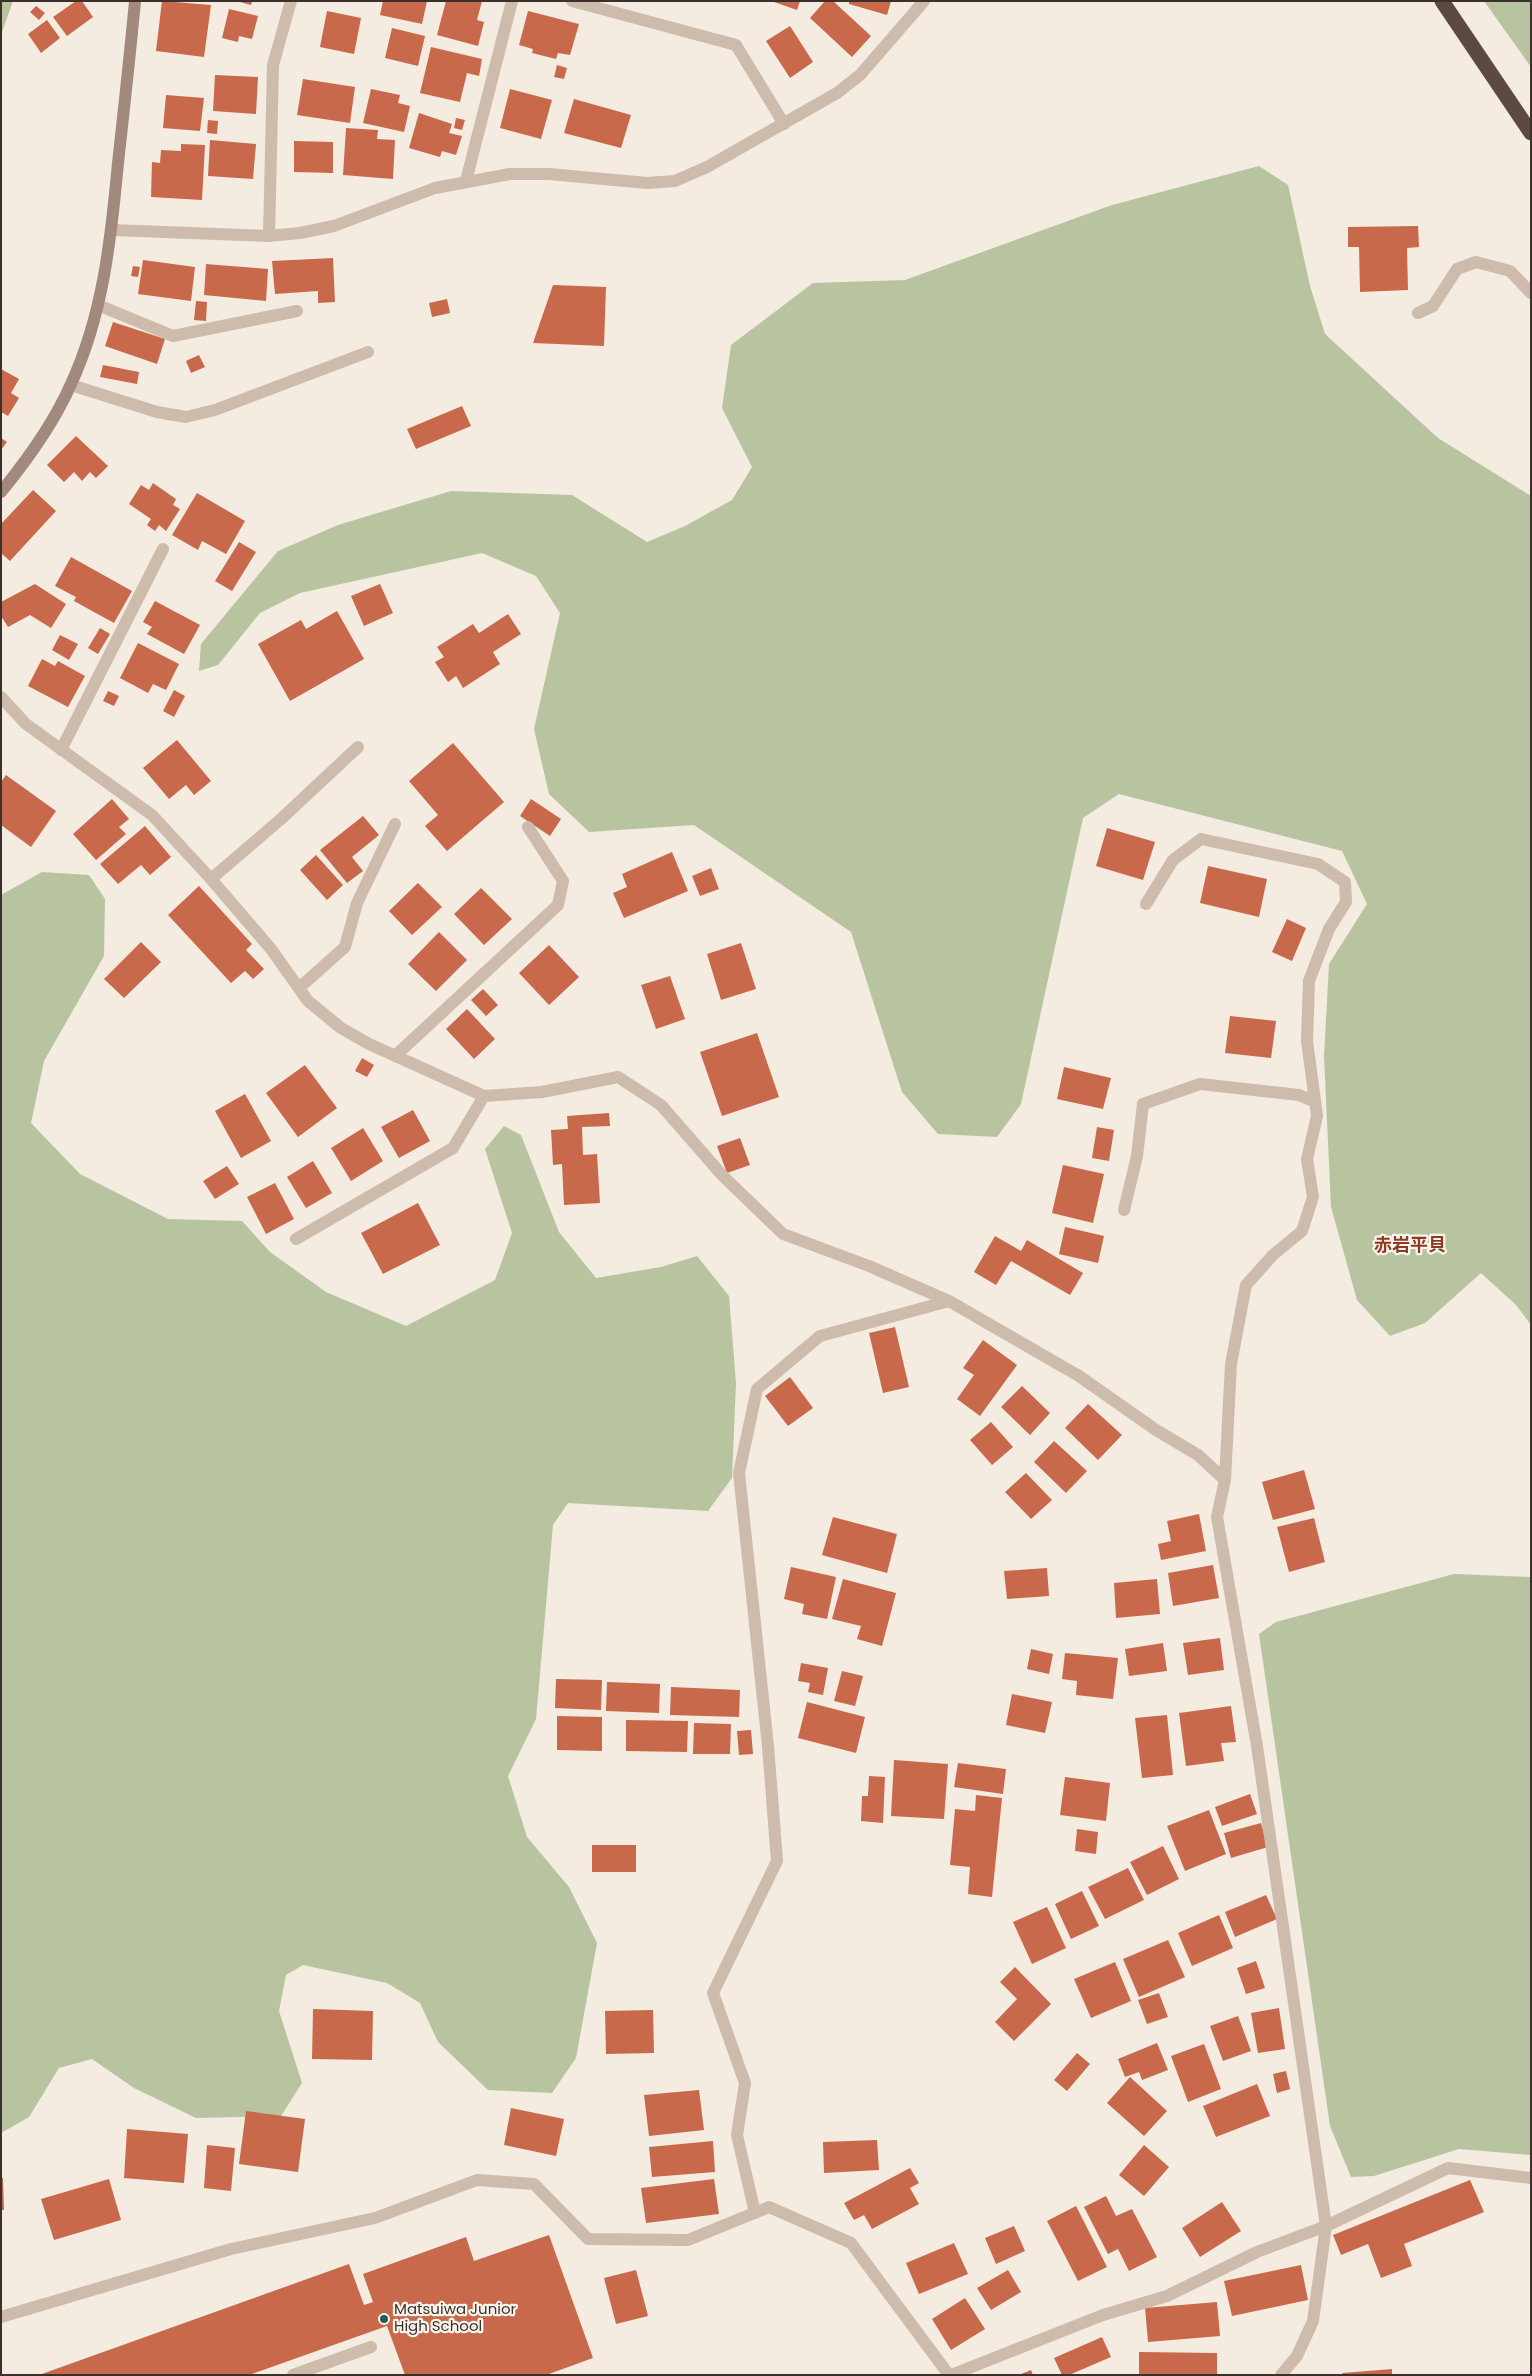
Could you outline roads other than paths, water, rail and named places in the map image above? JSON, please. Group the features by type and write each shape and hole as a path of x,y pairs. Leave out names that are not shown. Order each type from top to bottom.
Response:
{"highway":[{"path":"1442,1 1531,133"}],"street":[{"path":"1,492 23,466 71,385 87,343 98,305 112,230 135,1"},
{"path":"269,236 273,65 291,1"},
{"path":"466,182 512,1"},
{"path":"572,1 736,45 784,124"},
{"path":"112,230 269,236 334,226 435,188 510,174 549,174 646,183 675,181 707,167 837,93 860,75 924,1"},
{"path":"1418,312 1433,306 1457,269 1476,262 1510,271 1531,293"},
{"path":"98,305 173,336 297,311"},
{"path":"71,385 157,412 186,417 215,410 368,352"},
{"path":"61,750 163,549"},
{"path":"1,697 26,724 152,815 270,949 308,1001 341,1028 395,1056 484,1096 542,1092 618,1076 661,1105 722,1175 783,1234 869,1266 949,1301 1079,1376 1156,1430 1198,1455 1225,1480"},
{"path":"211,880 281,819 358,746"},
{"path":"299,988 345,947 357,903 395,824"},
{"path":"395,1056 558,905 563,881 528,827"},
{"path":"1146,904 1173,860 1201,839 1318,864 1345,882 1346,902 1329,929 1309,981 1308,1041 1316,1116 1308,1159 1313,1198 1302,1230 1273,1255 1246,1285 1231,1364 1225,1480 1217,1517 1257,1746 1326,2226 1313,2321 1297,2356 1281,2375"},
{"path":"1124,1210 1137,1156 1143,1104 1200,1084 1299,1095 1315,1102"},
{"path":"296,1239 453,1148 484,1096"},
{"path":"755,2213 737,2135 745,2083 713,1993 777,1861 768,1746 739,1474 757,1389 820,1336 949,1301"},
{"path":"1,2317 230,2249 375,2218 477,2180 534,2184 588,2239 688,2240 769,2208 851,2243 950,2375 1102,2315 1167,2296 1257,2252 1326,2226 1448,2168 1531,2178"},
{"path":"293,2375 371,2347"}],"place":[{"name":"Matsuiwa Junior High School","path":"384,2319"}],"district":[{"name":"赤岩平貝","path":"1410,1246"}]}
